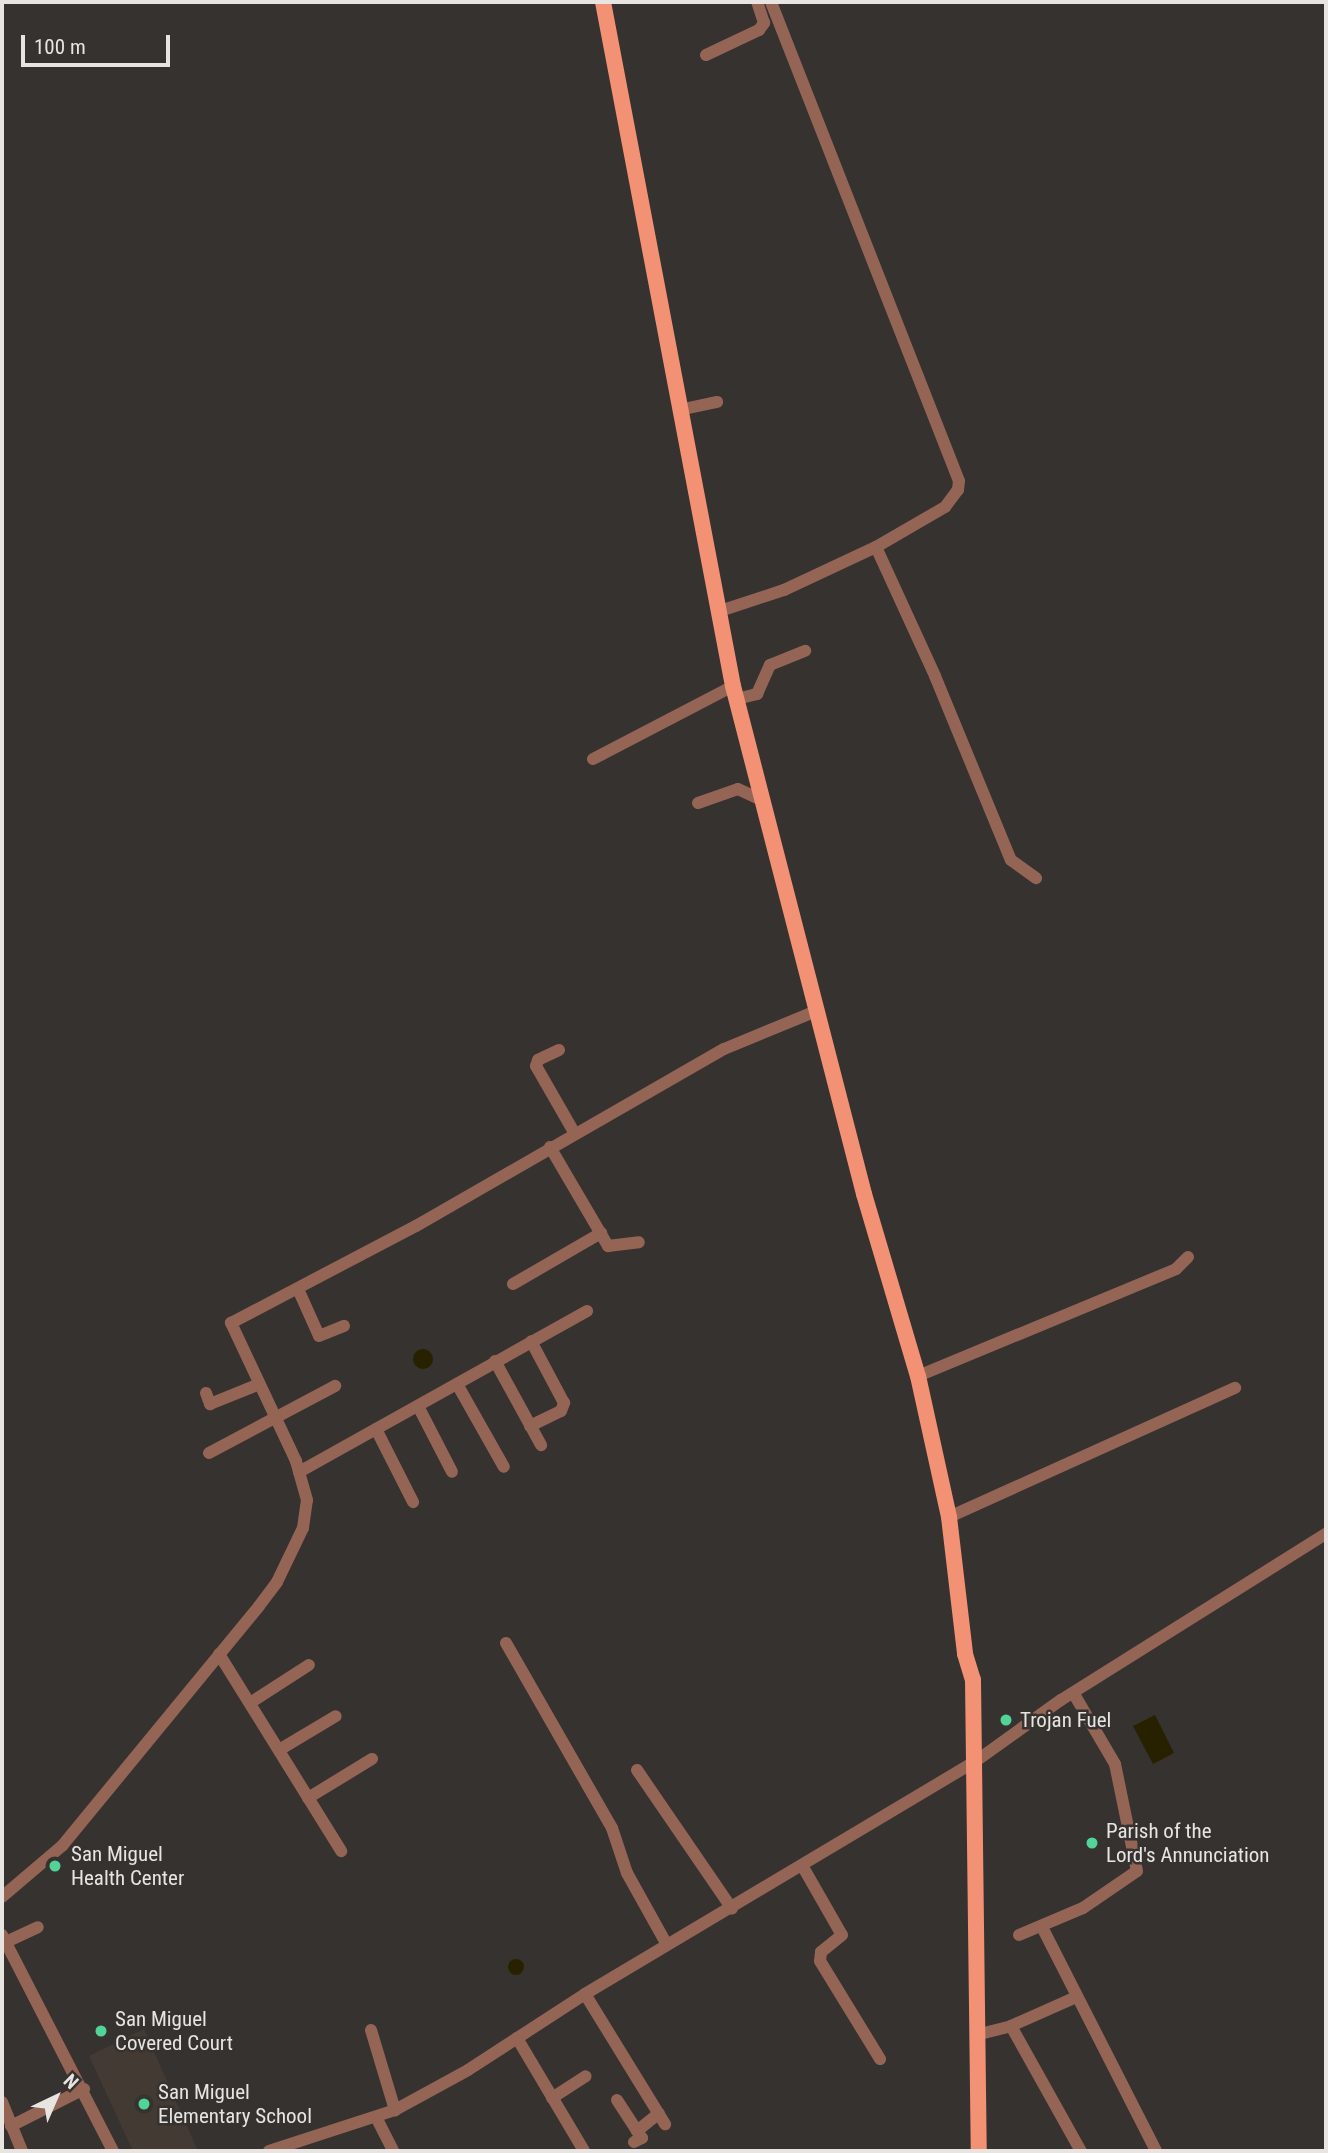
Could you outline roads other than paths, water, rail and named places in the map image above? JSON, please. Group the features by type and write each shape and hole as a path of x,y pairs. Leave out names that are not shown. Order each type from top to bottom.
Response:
{"main road":[{"path":"603,2 717,612 735,692 817,1011 918,1376 949,1517 965,1654 973,1680 979,2151"}],"street":[{"path":"706,55 759,30 764,23 757,2"},
{"path":"717,612 784,590 876,547 946,507 954,498 959,481 771,2"},
{"path":"679,410 717,402"},
{"path":"876,547 935,676 1011,860 1035,878"},
{"path":"593,759 735,692 757,694 770,665 805,650"},
{"path":"698,803 738,789 762,800"},
{"path":"2,1897 62,1846 219,1654 277,1582 303,1528 307,1500 299,1472 231,1323 298,1289 724,1049 817,1011"},
{"path":"559,1050 538,1060 536,1066 574,1132"},
{"path":"550,1147 608,1246 639,1242"},
{"path":"513,1284 601,1233"},
{"path":"918,1376 1176,1269 1188,1257"},
{"path":"298,1289 319,1336 344,1325"},
{"path":"299,1472 587,1311"},
{"path":"530,1426 561,1411 564,1403 531,1341"},
{"path":"495,1361 541,1445"},
{"path":"457,1384 504,1467"},
{"path":"206,1393 210,1404 257,1385"},
{"path":"209,1453 335,1387"},
{"path":"949,1517 1235,1388"},
{"path":"418,1406 452,1472"},
{"path":"376,1429 413,1502"},
{"path":"269,2151 394,2110 517,2038 584,1994 803,1867 922,1790 976,1761 1074,1693 1326,1534"},
{"path":"506,1643 611,1828 627,1873 667,1945"},
{"path":"219,1654 341,1851"},
{"path":"250,1703 309,1665"},
{"path":"1019,1935 1083,1908 1137,1871 1115,1764 1074,1693"},
{"path":"279,1750 336,1716"},
{"path":"308,1798 372,1759"},
{"path":"637,1770 732,1909"},
{"path":"803,1867 842,1935 821,1952 820,1961 880,2059"},
{"path":"38,1927 4,1938 84,2089 113,2151"},
{"path":"1042,1927 1074,1998 1156,2151"},
{"path":"584,1994 662,2118 636,2136 617,2099"},
{"path":"976,2035 1011,2026 1074,1998"},
{"path":"1011,2026 1080,2151"},
{"path":"371,2030 394,2110"},
{"path":"517,2038 584,2151"},
{"path":"552,2098 586,2076"},
{"path":"11,2126 84,2089"},
{"path":"2,2102 22,2151"},
{"path":"376,2117 393,2151"}],"place":[{"name":"Trojan Fuel","path":"1006,1720"},
{"name":"Parish of the Lord's Annunciation","path":"1092,1843"},
{"name":"San Miguel Health Center","path":"55,1866"},
{"name":"San Miguel Covered Court","path":"101,2031"},
{"name":"San Miguel Elementary School","path":"144,2104"}]}
